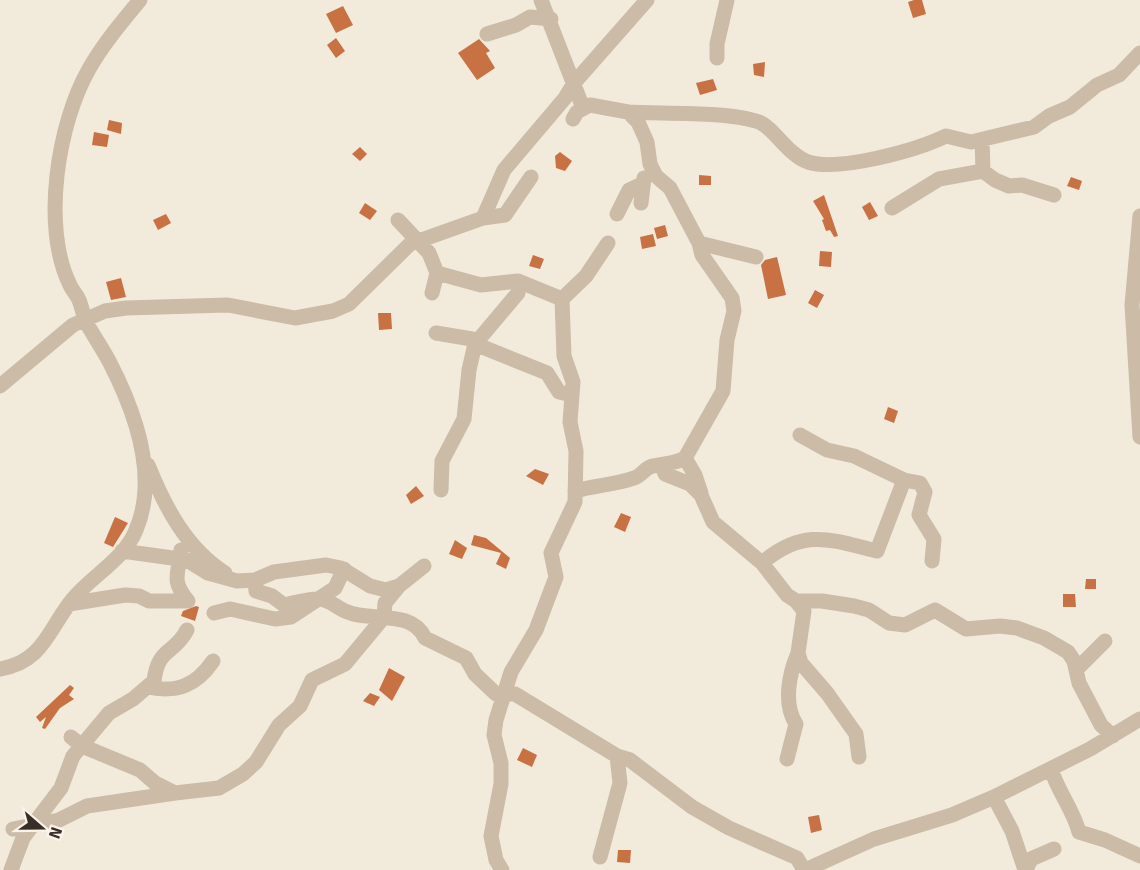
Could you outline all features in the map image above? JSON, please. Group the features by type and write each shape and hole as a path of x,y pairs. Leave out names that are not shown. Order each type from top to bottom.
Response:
{"street":[{"path":"140,0 113,33 88,70 71,110 62,144 57,191 59,245 69,285 79,298 85,320 110,362 156,483 192,547 237,581"},
{"path":"541,0 574,83 578,114 590,105 628,112 735,118 762,123 785,148 809,162 843,163 925,146 946,136 971,142 1034,127 1049,116 1070,107 1097,85 1119,75 1133,57 1140,53"},
{"path":"485,213 504,170 565,98 574,83 647,0"},
{"path":"717,58 717,44 727,0"},
{"path":"488,34 516,25 530,17 550,19"},
{"path":"575,491 597,485 613,485 639,476 646,468 679,462 685,458 723,391 727,340 733,326 732,298 702,255 699,243 670,188 656,177 650,164 647,142 638,122 628,112"},
{"path":"982,140 982,171"},
{"path":"641,202 642,184 650,164"},
{"path":"892,208 939,179 982,171 1009,186 1022,185 1054,195"},
{"path":"0,387 73,326 105,311 126,308 228,305 282,317 315,315 349,304 392,259 410,244 420,242 504,204 513,204 531,177"},
{"path":"616,214 629,190 642,184"},
{"path":"1140,216 1132,305 1140,437"},
{"path":"398,220 429,253 437,273 432,293"},
{"path":"502,870 496,860 491,836 501,784 501,763 494,735 511,672 536,630 556,577 551,553 574,502 576,452 570,422 573,382 564,356 562,299 586,276 608,243"},
{"path":"699,243 756,256"},
{"path":"437,273 481,285 518,281 562,299"},
{"path":"441,490 442,461 464,419 469,370 476,342 518,293"},
{"path":"436,333 476,342 548,373 559,392 572,395"},
{"path":"800,435 827,450 854,456 904,480 920,483 925,492 919,515 934,539 932,561"},
{"path":"0,669 25,661 35,654 57,618 87,582 122,551 136,530 140,518 145,493 145,457"},
{"path":"685,458 695,475 713,522 762,563 787,595 804,611 798,653 789,673 789,698 792,718 796,724 787,759"},
{"path":"662,465 665,474 690,484 701,495"},
{"path":"762,563 779,549 796,540 837,541 877,551 904,480"},
{"path":"69,604 125,595 138,596 149,601 188,601 178,589 176,574 180,559 182,532"},
{"path":"122,551 188,560 208,573 237,581 255,580 274,572 307,566 326,565 344,570 370,586 386,590 399,586"},
{"path":"13,829 59,820 87,806 219,788 243,774 256,762 279,725 300,705 312,680 345,664 384,617 385,603 399,586 424,566"},
{"path":"214,613 230,609 275,619 291,617 335,588 344,570"},
{"path":"255,580 256,591 272,596 284,605 319,599 334,603 346,611 398,617 422,632 425,638 466,658 486,686 496,694 515,694 617,756 630,760 692,807 729,828 797,858 805,870 874,840 952,815 994,797 1113,736 1140,719"},
{"path":"796,601 822,601 854,606 869,610 889,623 905,625 935,610 966,629 1000,626 1017,628 1044,638 1068,652 1074,661 1079,683 1101,725 1113,736"},
{"path":"11,870 31,825 41,817 61,788 76,741 109,713 154,681 156,665 162,654 181,642 187,630"},
{"path":"1076,670 1105,641"},
{"path":"798,653 801,663 827,693 856,734 859,757"},
{"path":"147,687 159,690 190,684 201,678 213,661"},
{"path":"76,741 140,770 155,783 175,793"},
{"path":"600,857 620,783 617,756"},
{"path":"1051,769 1058,787 1073,811 1079,832 1106,840 1140,856"},
{"path":"994,797 1012,831 1025,870"},
{"path":"1025,870 1031,859 1053,849"}],"building":[{"path":"922,0 926,14 913,18 908,2"},
{"path":"343,6 353,25 336,33 326,14"},
{"path":"336,38 345,51 336,58 327,45"},
{"path":"479,39 490,51 486,53 495,68 477,80 458,53"},
{"path":"765,62 764,77 754,75 753,64"},
{"path":"713,79 717,90 700,95 696,83"},
{"path":"109,120 122,123 121,134 107,130"},
{"path":"94,132 109,135 107,147 92,145"},
{"path":"360,147 367,154 360,161 352,154"},
{"path":"560,152 572,161 565,171 556,168 555,156"},
{"path":"699,175 711,176 711,185 699,185"},
{"path":"1071,177 1082,181 1079,190 1067,186"},
{"path":"824,195 838,236 834,237 830,230 826,231 822,220 824,219 813,201"},
{"path":"870,202 878,216 869,220 862,207"},
{"path":"365,203 377,211 370,220 359,213"},
{"path":"166,214 171,223 158,230 153,220"},
{"path":"665,225 668,236 657,239 654,228"},
{"path":"653,234 656,246 642,249 640,237"},
{"path":"820,251 832,252 831,267 819,266"},
{"path":"533,255 544,259 540,269 529,266"},
{"path":"777,257 786,295 768,299 761,265 765,260"},
{"path":"121,278 126,297 111,300 106,282"},
{"path":"815,290 824,295 817,308 808,303"},
{"path":"378,313 391,313 392,329 379,330"},
{"path":"888,407 898,411 894,423 884,419"},
{"path":"535,469 549,474 543,485 526,476"},
{"path":"416,486 424,496 411,504 406,495"},
{"path":"621,513 631,517 625,532 614,527"},
{"path":"115,517 128,523 113,547 104,543"},
{"path":"474,535 486,538 510,558 506,569 496,564 501,553 471,545"},
{"path":"455,540 467,548 462,559 449,554"},
{"path":"1086,579 1096,579 1096,589 1085,589"},
{"path":"1063,594 1075,594 1076,607 1063,607"},
{"path":"199,607 195,621 181,616 183,611"},
{"path":"389,668 405,677 392,701 379,690"},
{"path":"70,685 74,688 69,695 74,699 60,708 45,729 42,728 46,717 40,722 36,717"},
{"path":"370,693 380,697 374,706 363,701"},
{"path":"523,748 537,755 532,767 517,760"},
{"path":"819,815 822,830 811,833 808,817"},
{"path":"618,850 631,850 630,863 617,862"}]}
